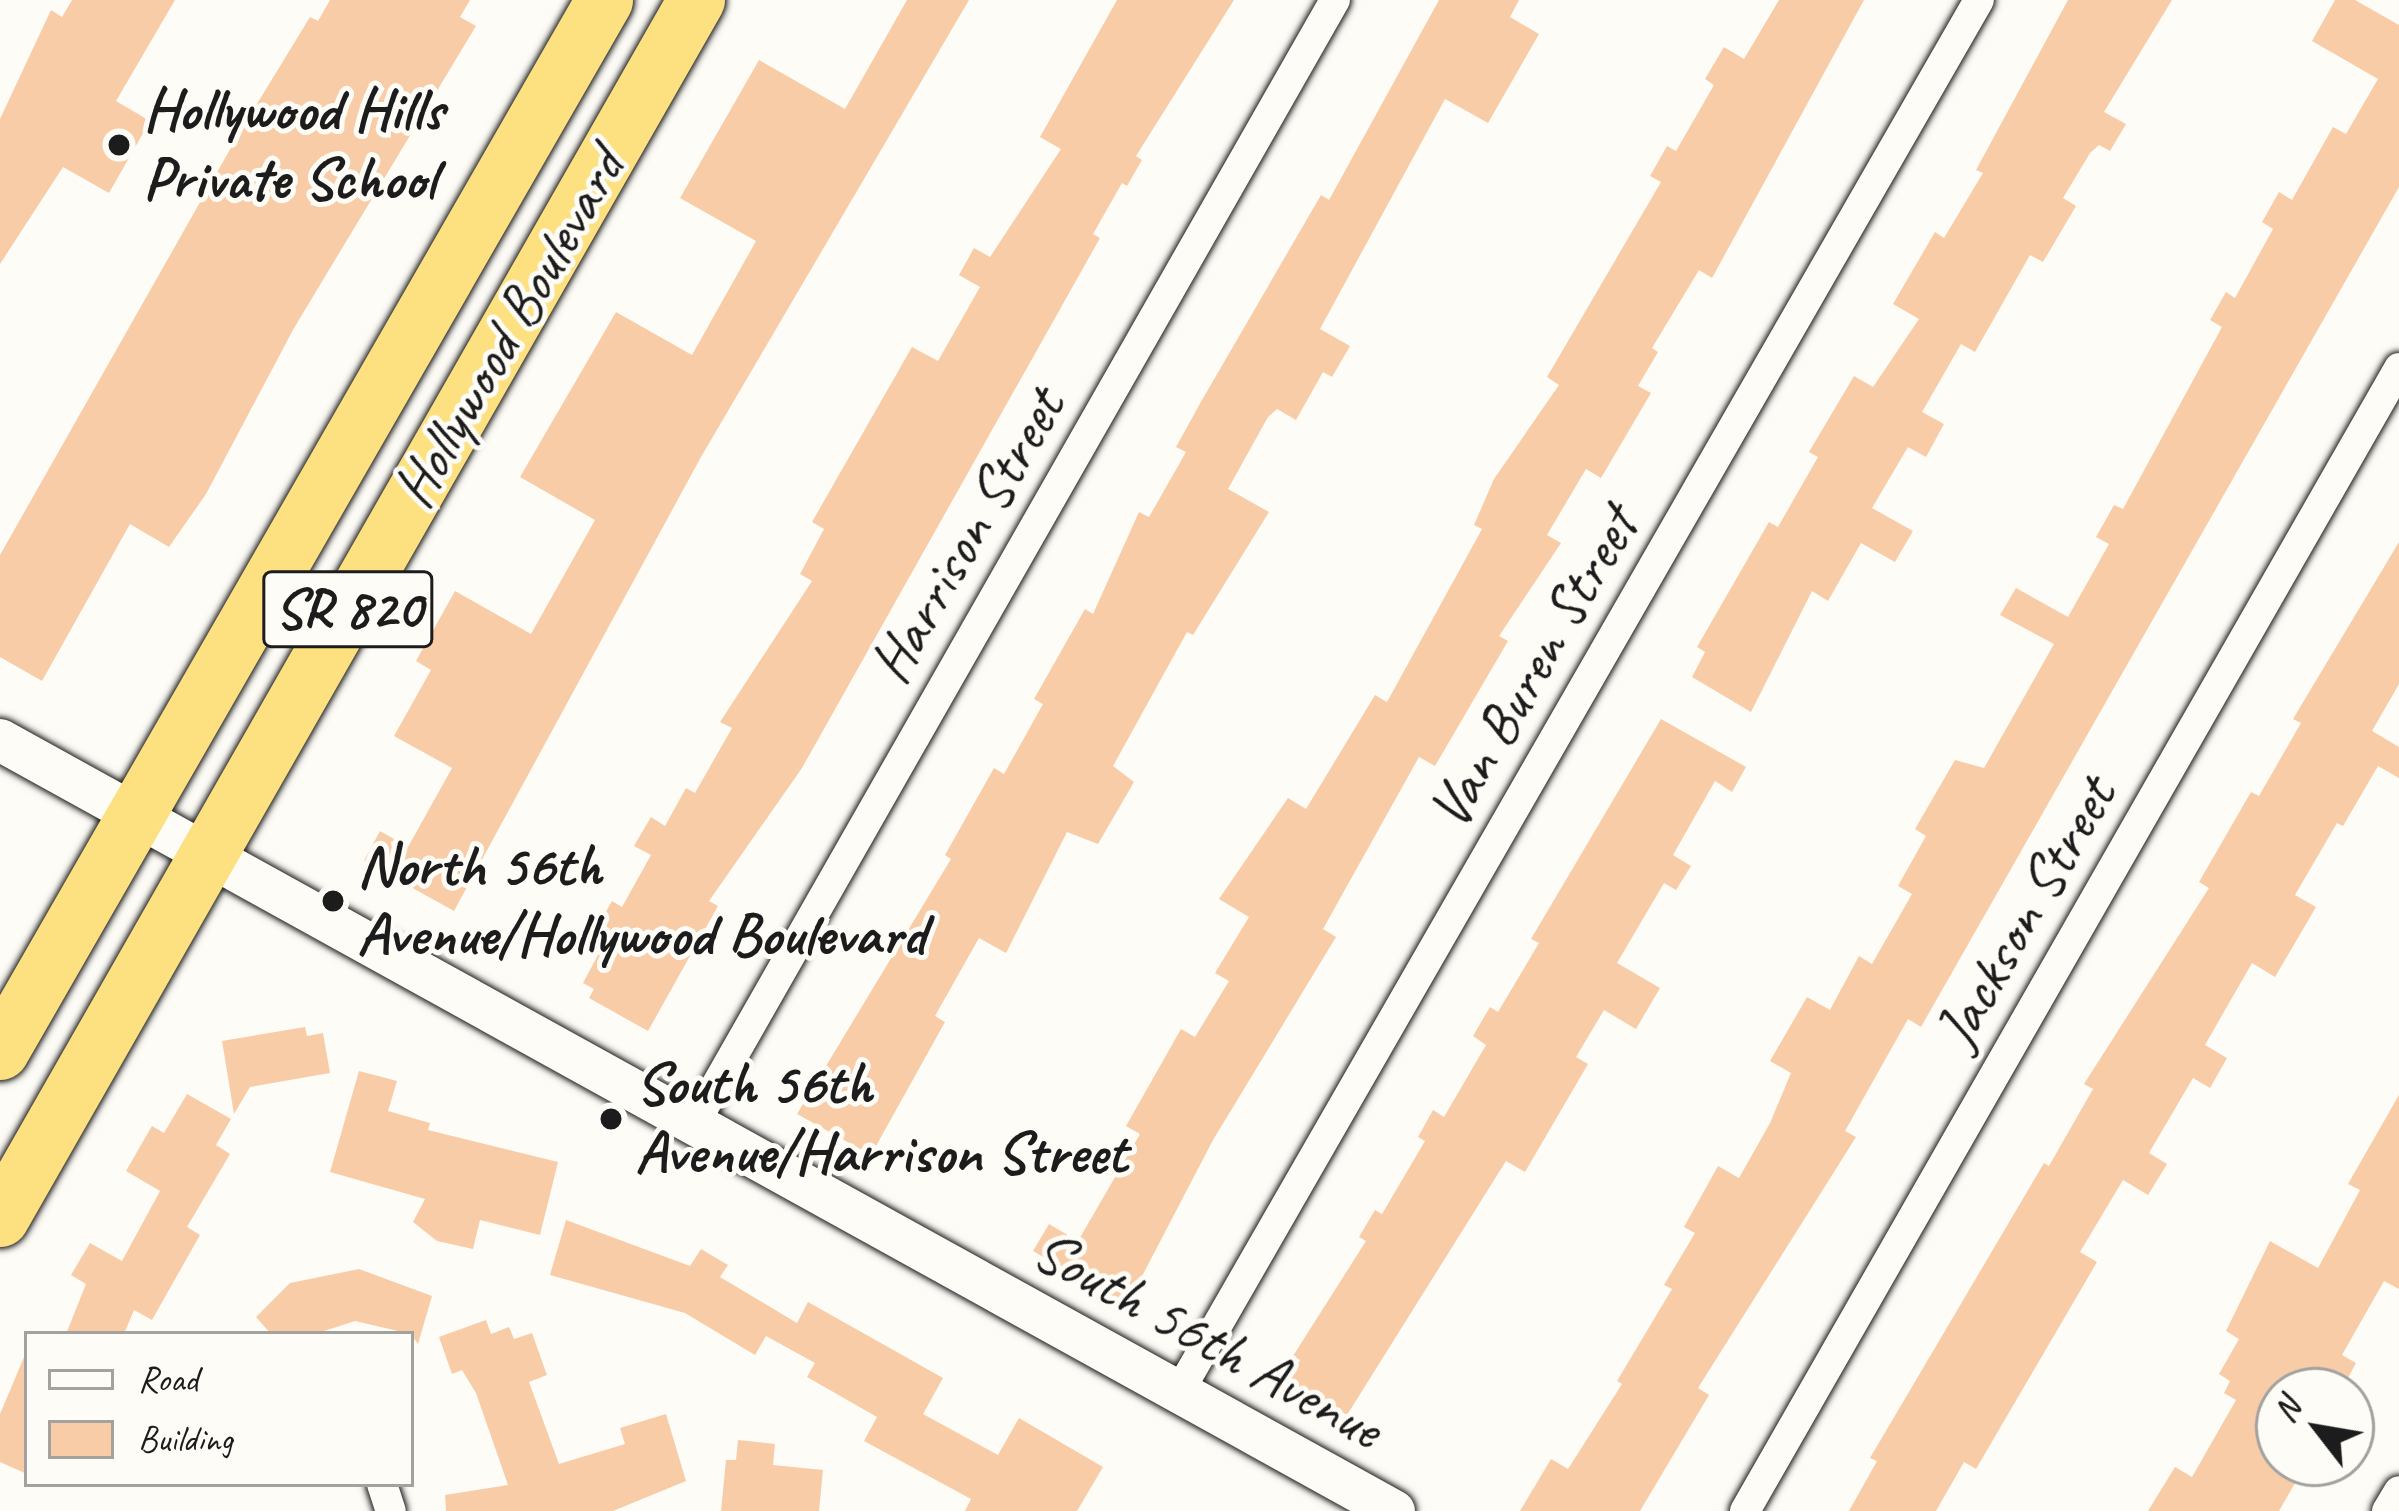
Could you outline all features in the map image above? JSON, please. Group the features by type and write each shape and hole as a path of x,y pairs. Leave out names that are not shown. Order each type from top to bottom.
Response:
{"highway":[{"name":"Hollywood Boulevard","path":"0,1051 604,0"},
{"name":"Hollywood Boulevard","path":"0,1218 696,0"}],"street":[{"name":"Harrison Street","path":"693,1126 1335,0"},
{"name":"Van Buren Street","path":"1180,1390 1979,0"},
{"name":"Jackson Street","path":"1745,1511 2399,368"},
{"name":"South 56th Avenue","path":"0,740 1394,1511"},
{"path":"2387,1511 2399,1491"}],"building":[{"path":"72,0 175,0 116,101 150,121 109,193 63,167 0,264 0,119 51,10 62,17"},
{"path":"330,0 470,0 460,17 476,26 294,328 206,494 169,547 130,524 42,681 0,657 0,555 241,130 310,17 318,21"},
{"path":"907,0 969,0 701,457 454,911 364,861 380,831 408,847 452,768 394,736 431,670 416,661 455,591 531,634 595,520 520,477 616,312 692,355 756,241 680,198 759,60 845,109"},
{"path":"1117,0 1234,0 1136,156 1142,160 1127,186 1122,183 1093,234 1100,238 802,768 709,901 718,906 648,1031 589,998 594,989 583,983 606,940 594,933 612,901 622,907 651,855 634,846 651,817 665,826 686,788 695,793 732,728 720,722 812,581 800,574 824,529 812,522 912,347 938,361 980,287 959,275 974,248 990,257 1061,149 1040,137"},
{"path":"1439,0 1519,0 1510,17 1539,34 1488,123 1445,99 1320,329 1350,346 1332,377 1323,372 1296,420 1277,409 1268,417 1228,489 1269,512 1193,635 1187,632 1113,766 1134,782 1098,844 1067,832 1006,953 979,938 935,1016 945,1022 871,1155 797,1114 951,859 945,855 994,768 1004,774 1043,704 1034,699 1085,609 1093,614 1139,512 1149,517 1186,452 1176,447 1202,400 1321,195 1329,200"},
{"path":"1779,0 1864,0 1712,278 1699,270 1652,348 1658,352 1638,386 1651,393 1601,478 1586,469 1547,535 1561,543 1499,636 1508,641 1435,766 1419,757 1323,929 1336,937 1213,1140 1127,1305 1033,1251 1049,1224 1078,1241 1140,1134 1126,1126 1181,1029 1195,1037 1229,981 1215,973 1249,917 1219,899 1288,798 1306,809 1375,695 1387,702 1482,529 1474,525 1494,479 1559,385 1547,377 1661,182 1650,176 1667,146 1676,151 1714,85 1705,79 1724,47 1744,59"},
{"path":"2068,0 2172,0 2104,112 2126,124 2110,151 2099,145 2090,153 2063,198 2076,206 2043,262 2030,255 1975,352 1961,344 1922,412 1944,424 1926,457 1908,447 1872,508 1913,531 1895,562 1861,543 1828,601 1812,591 1751,712 1692,677 1705,652 1697,647 1769,522 1778,527 1818,457 1809,452 1854,376 1873,387 1919,319 1893,304 1935,232 1944,238 1983,173 1976,170"},
{"path":"2335,0 2355,0 2399,25 2399,187 1921,1027 1908,1019 1845,1131 1856,1137 1698,1388 1709,1395 1640,1511 1520,1511 1551,1459 1568,1469 1622,1384 1617,1381 1672,1289 1664,1285 1695,1233 1684,1227 1718,1166 1739,1178 1770,1123 1791,1073 1770,1061 1807,997 1830,1010 1859,956 1872,964 1912,894 1898,886 1926,836 1915,829 1955,760 1984,768 2054,644 2000,615 2016,588 2068,617 2109,544 2096,537 2114,505 2123,509 2222,327 2210,320 2226,292 2235,298 2273,229 2262,222 2279,192 2292,200 2333,127 2346,134 2378,79 2312,41"},
{"path":"2399,542 2399,684 2372,731 2399,747 2399,778 2378,766 2343,826 2337,823 2295,895 2316,907 2275,977 2252,963 2205,1045 2227,1058 2210,1088 2193,1078 2149,1153 2167,1164 2148,1195 2123,1180 2080,1252 2097,1262 1976,1469 1964,1462 1936,1511 1849,1511 1877,1461 1870,1458 2044,1163 2049,1166 2093,1089 2084,1084 2209,888 2199,882 2251,792 2259,796 2301,723 2293,719"},
{"path":"1661,719 1746,767 1732,792 1715,781 1673,855 1691,866 1676,890 1664,883 1617,963 1660,988 1636,1029 1604,1010 1576,1057 1588,1064 1525,1172 1506,1161 1347,1415 1288,1381 1300,1360 1293,1356 1366,1241 1359,1237 1375,1210 1382,1214 1425,1141 1418,1137 1433,1110 1444,1117 1486,1045 1473,1036 1490,1007 1498,1012 1539,943 1531,939"},
{"path":"305,1027 307,1036 323,1033 330,1073 250,1087 234,1114 222,1041"},
{"path":"359,1071 397,1081 388,1111 430,1123 428,1130 558,1162 540,1235 480,1220 473,1249 437,1241 413,1222 425,1199 330,1172"},
{"path":"187,1094 231,1119 216,1145 230,1154 187,1227 200,1235 152,1320 134,1310 125,1331 67,1331 86,1284 71,1275 90,1243 122,1261 160,1191 126,1171 152,1126 164,1133"},
{"path":"2399,1095 2399,1289 2384,1281 2342,1355 2356,1363 2354,1367 2255,1367 2255,1487 2293,1487 2279,1511 2148,1511 2175,1467 2192,1477 2236,1400 2224,1393 2230,1381 2219,1374 2239,1339 2226,1331 2270,1241 2318,1268 2360,1190 2348,1184"},
{"path":"566,1220 690,1266 701,1249 728,1265 720,1277 797,1323 808,1302 943,1378 923,1414 998,1455 1019,1418 1103,1467 1077,1511 965,1511 971,1499 864,1441 877,1417 807,1377 815,1363 766,1336 755,1355 685,1313 550,1275"},
{"path":"359,1269 432,1296 418,1344 414,1331 355,1321 324,1331 268,1331 256,1317 290,1283"},
{"path":"486,1320 491,1334 509,1327 514,1339 532,1333 547,1375 529,1382 559,1464 625,1444 620,1428 666,1414 686,1481 613,1511 446,1511 445,1495 508,1485 476,1393 462,1370 452,1374 439,1337"},
{"path":"24,1357 24,1473 0,1462 0,1414"},
{"path":"738,1440 775,1444 773,1465 823,1470 819,1511 721,1511 726,1460 736,1460"}],"place":[{"name":"Hollywood Hills Private School","path":"119,145"},
{"name":"North 56th Avenue/Hollywood Boulevard","path":"333,901"},
{"name":"South 56th Avenue/Harrison Street","path":"611,1119"}]}
